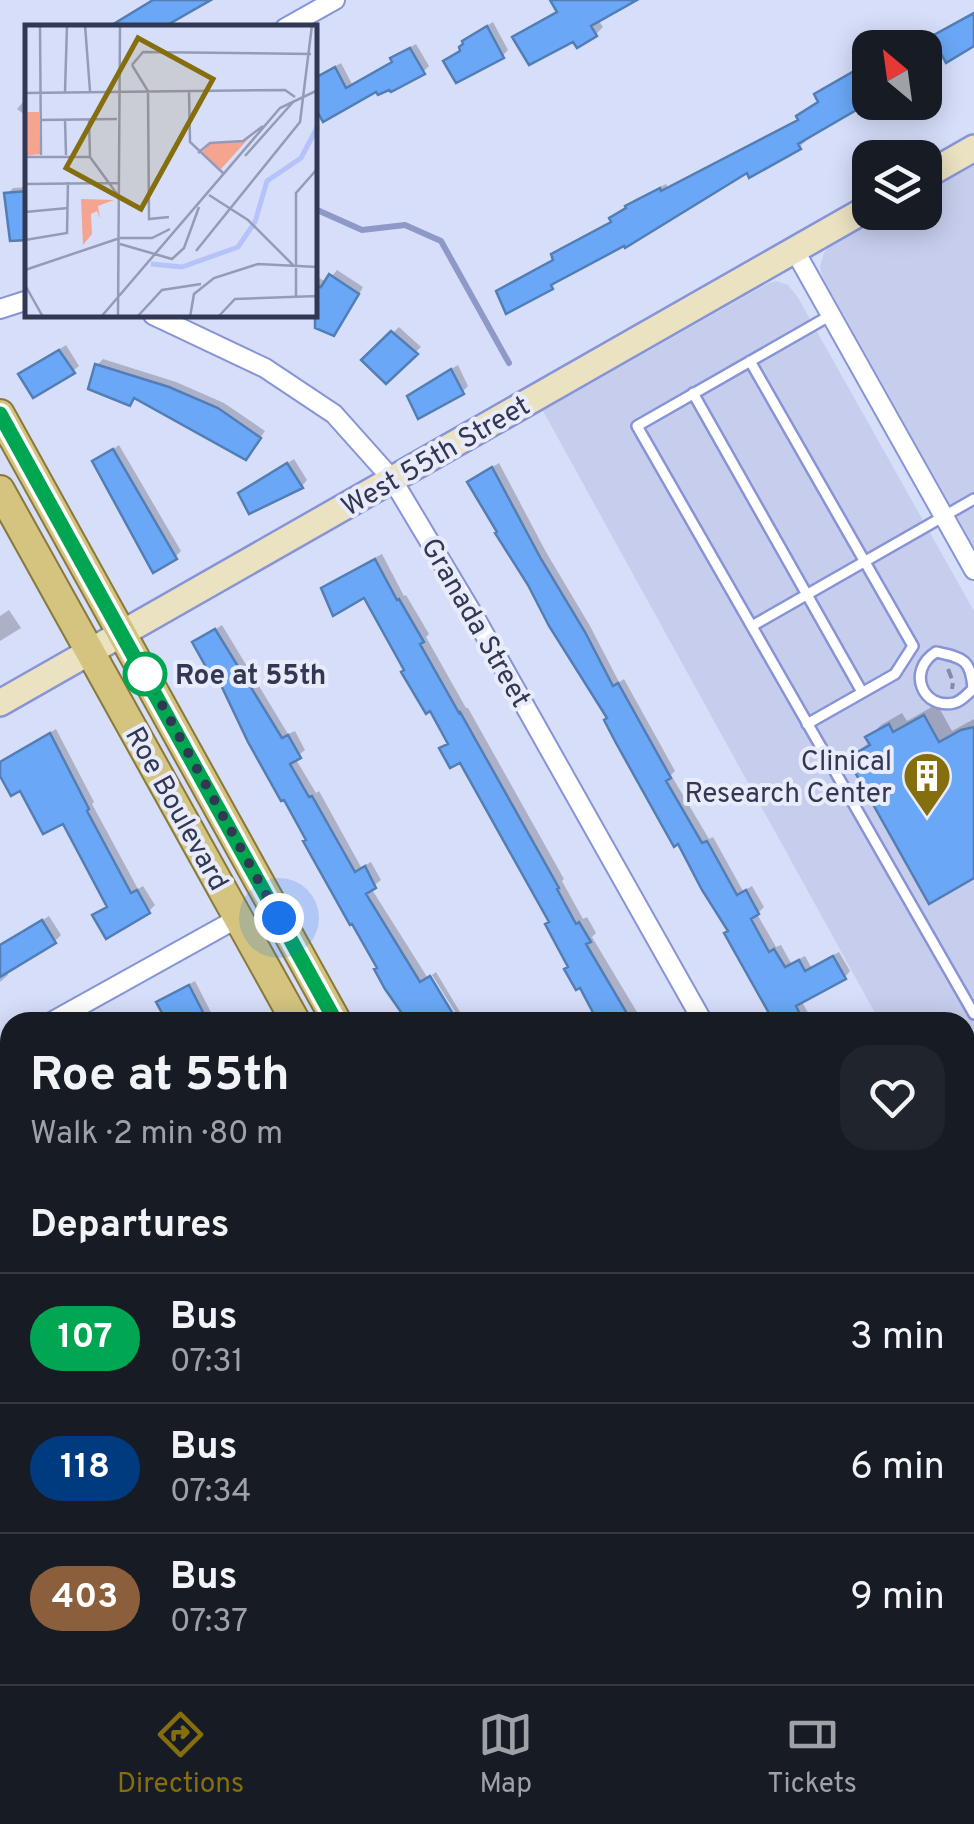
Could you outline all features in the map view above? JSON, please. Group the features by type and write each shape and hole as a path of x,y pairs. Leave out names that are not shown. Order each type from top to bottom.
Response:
{"main road":[{"name":"Roe Boulevard","path":"0,414 331,1012"},
{"name":"Roe Boulevard","path":"0,490 290,1012"}],"street":[{"path":"290,25 334,0"},
{"path":"942,166 974,148"},
{"name":"West 55th Street","path":"0,703 852,218"},
{"path":"794,251 974,570"},
{"path":"0,308 25,301"},
{"name":"Granada Street","path":"159,318 264,368 334,414 392,479 560,766 697,1012"},
{"path":"69,1012 238,918"}],"lane":[{"path":"831,315 636,426 973,1012"},
{"path":"750,361 913,646 895,674 807,724"},
{"path":"693,393 862,692"},
{"path":"752,626 974,500"},
{"path":"936,652 942,654 966,662 972,670 974,688 958,702 930,698 921,684 919,671 925,659 936,652"},
{"path":"901,666 919,671"}],"path":[{"path":"942,654 954,682 949,703"}],"shaded area":[{"path":"974,163 974,548 820,267 830,246 857,230 942,230 942,181"},
{"path":"776,281 788,285 797,296 974,611 974,1012 874,1012 543,411"}],"building":[{"path":"153,0 211,0 167,25 112,25"},
{"path":"550,0 637,0 591,26 597,36 577,48 573,42 529,65 512,37 557,12"},
{"path":"974,13 974,46 946,63 942,55 942,31"},
{"path":"487,26 504,58 456,83 443,61 460,51 462,41"},
{"path":"410,48 425,74 391,92 376,92 323,122 318,113 318,76 335,67 346,88 392,62 390,58"},
{"path":"852,72 852,112 798,144 801,149 749,178 747,173 625,248 551,285 553,289 506,314 496,291 553,260 551,254 611,222 609,218 625,206 798,120 796,116 818,102 814,94"},
{"path":"25,191 25,240 10,241 4,193"},
{"path":"329,274 359,294 334,336 315,328 318,286 321,287"},
{"path":"391,331 418,354 386,384 361,360"},
{"path":"59,350 75,373 33,398 18,374"},
{"path":"95,364 169,387 218,408 261,438 246,460 134,398 130,406 88,389"},
{"path":"451,369 464,394 418,419 407,396"},
{"path":"113,449 177,559 153,573 92,461"},
{"path":"287,463 303,488 249,514 238,493"},
{"path":"492,467 613,686 618,683 671,778 666,781 702,843 707,841 737,895 746,890 759,914 751,919 769,952 774,949 785,967 799,960 805,971 833,956 846,979 796,1006 799,1012 768,1012 724,933 728,931 678,844 674,847 616,743 604,720 607,718 467,482"},
{"path":"375,559 576,924 579,922 591,942 586,944 626,1012 593,1012 580,988 576,990 545,924 549,922 460,763 450,768 439,748 448,744 401,672 404,670 364,598 333,616 321,588"},
{"path":"215,629 282,738 288,735 301,758 290,764 355,872 365,866 376,888 366,894 420,982 430,976 452,1012 401,1012 248,742 219,681 215,683 192,642"},
{"name":"Clinical Research Center","path":"924,715 939,742 974,727 974,878 929,904 847,758 870,745 865,737 889,724 893,732"},
{"path":"50,733 131,893 137,890 150,913 106,939 92,915 107,907 63,824 43,834 20,791 11,796 0,776 0,762"},
{"path":"42,920 56,943 0,977 0,945"},
{"path":"189,985 203,1012 162,1012 156,1002"}],"waterway":[{"path":"318,210 362,230 405,225 441,241 509,363"}],"bus line":[{"name":"107","path":"0,414 331,1012"}],"place":[{"name":"Roe at 55th","path":"145,674"},
{"name":"Clinical Research Center","path":"927,818"}],"route":[{"path":"145,674 279,918"}]}
